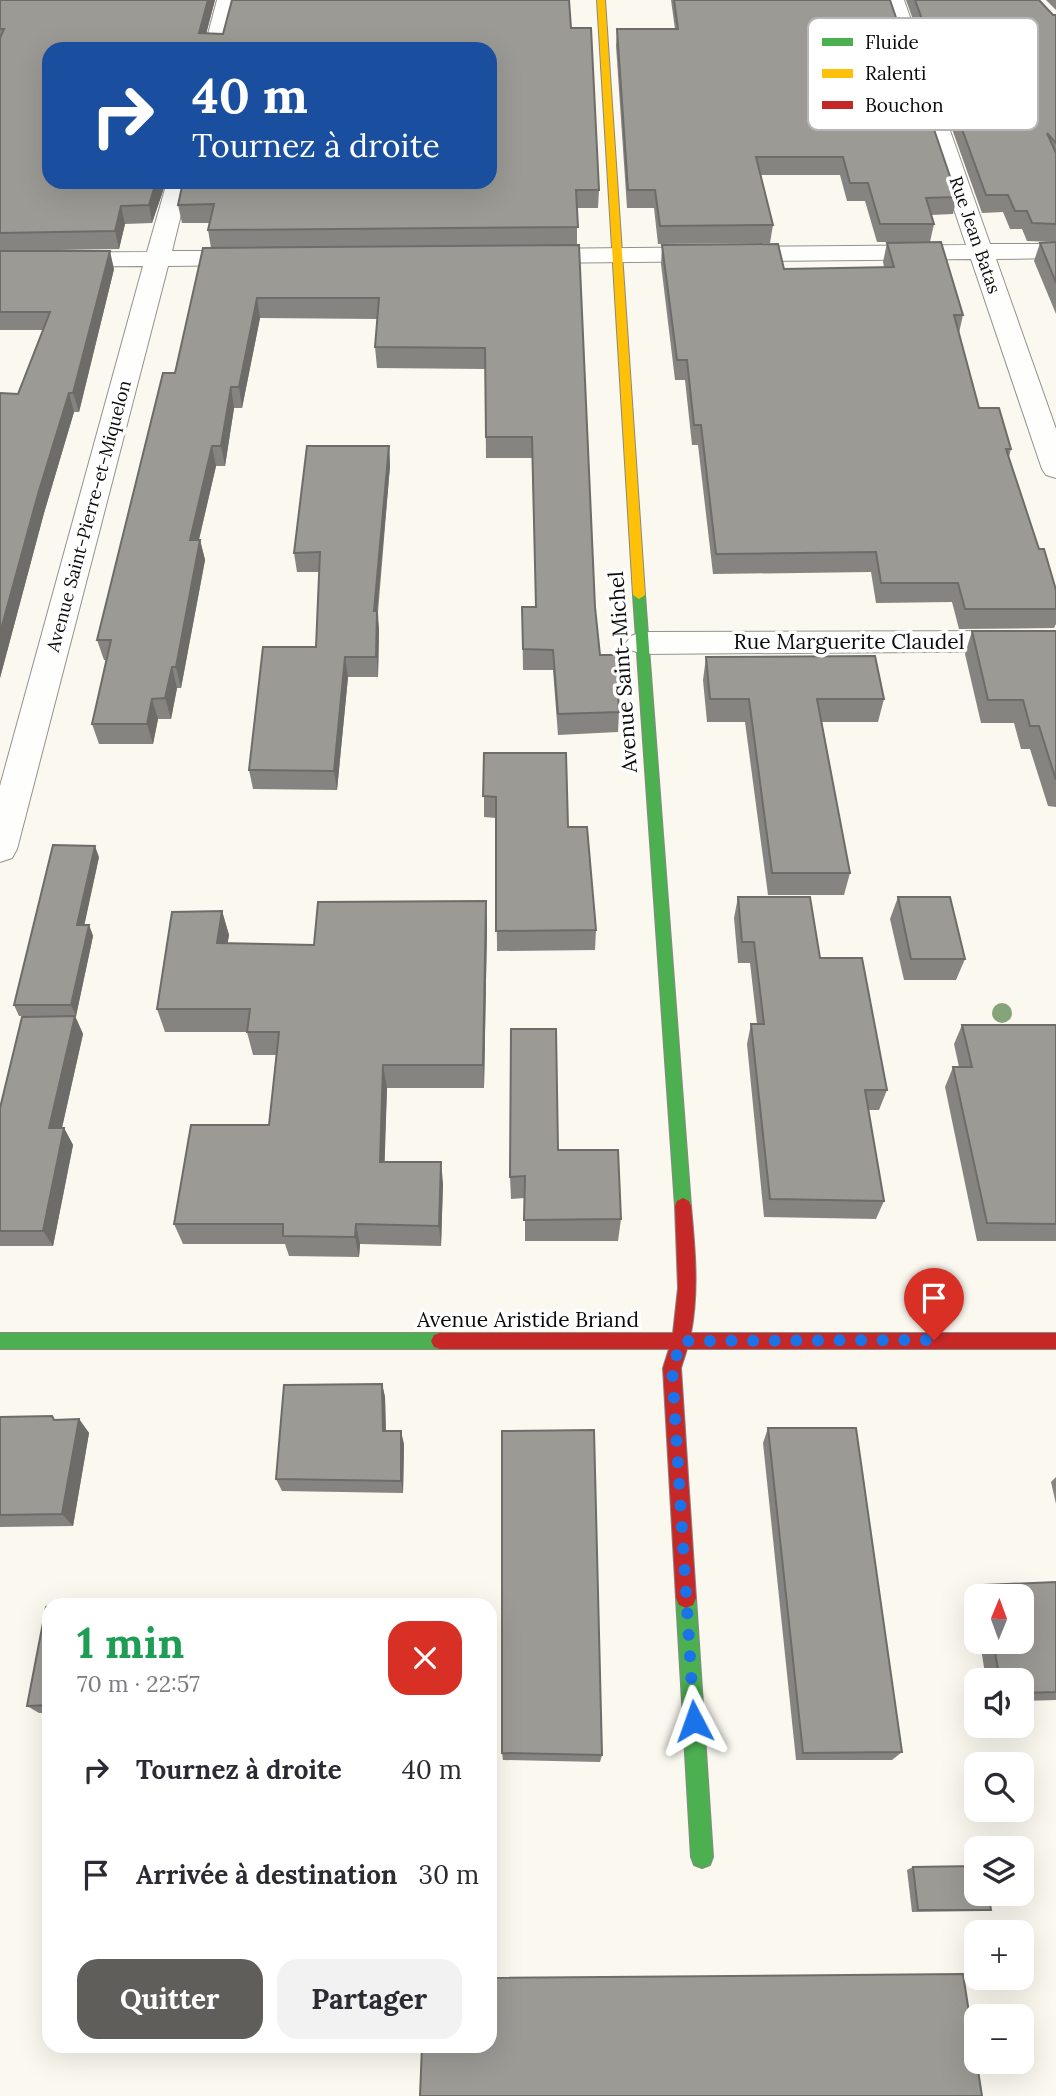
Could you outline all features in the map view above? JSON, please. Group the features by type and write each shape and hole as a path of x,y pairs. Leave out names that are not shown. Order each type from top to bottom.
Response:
{"street":[{"path":"216,42 227,0"},
{"name":"Avenue Saint-Michel","path":"601,0 615,255 688,1277 682,1341 672,1368 702,1857"},
{"name":"Rue Jean Batas","path":"894,0 900,18"},
{"name":"Rue Jean Batas","path":"938,130 1056,469"},
{"name":"Avenue Saint-Pierre-et-Miquelon","path":"0,849 176,189"},
{"path":"505,256 1056,251"},
{"path":"0,260 271,258"},
{"name":"Rue Marguerite Claudel","path":"642,643 1056,641"},
{"name":"Avenue Aristide Briand","path":"0,1341 1056,1340"}],"building":[{"path":"0,0 208,0 199,33 223,34 232,0 569,0 571,28 591,28 599,190 576,190 578,227 208,230 214,204 178,205 181,189 497,189 497,42 42,42 42,189 154,189 149,205 121,206 115,231 0,233 0,38 4,29 0,29"},
{"path":"674,0 890,0 896,18 808,18 808,130 934,130 957,197 926,198 934,224 880,224 868,183 850,183 843,157 756,157 773,225 660,226 655,190 628,190 617,29 678,29"},
{"path":"915,0 1039,0 1056,15 1056,143 1047,133 1056,153 1056,224 1032,223 1027,211 1015,211 1008,195 986,195 962,130 1038,130 1038,18 922,18"},
{"path":"941,242 963,315 954,315 979,408 999,408 1011,449 1006,449 1039,549 1044,549 1056,590 1056,609 965,609 958,583 881,583 876,552 716,554 701,425 694,425 687,360 677,360 662,245 778,244 784,269 894,267 887,243"},
{"path":"1056,242 1056,283 1040,243"},
{"path":"579,245 595,607 600,655 616,655 619,712 558,714 553,650 523,649 522,607 536,607 532,437 486,437 485,348 375,347 379,298 257,298 239,387 231,387 221,446 212,446 190,540 200,540 176,667 172,667 165,698 152,699 147,724 92,724 111,640 97,640 163,373 175,373 203,248"},
{"path":"0,251 110,251 73,393 69,393 38,494 0,633 0,393 18,394 50,312 0,312"},
{"path":"307,446 389,446 374,611 377,611 376,657 345,657 334,771 249,770 263,647 316,647 320,552 294,553"},
{"path":"972,631 1056,631 1056,780 1039,726 1030,726 1023,700 988,700"},
{"path":"875,656 884,699 817,699 850,873 772,873 749,699 710,699 706,657"},
{"path":"484,753 566,753 568,827 587,827 596,930 496,931 496,797 483,796"},
{"path":"53,845 95,846 77,925 89,925 71,1005 14,1005"},
{"path":"738,897 810,897 820,958 862,958 887,1090 865,1090 884,1201 770,1199 751,1024 764,1024 754,942 742,942"},
{"path":"898,897 950,897 965,959 911,959"},
{"path":"486,901 483,1065 383,1065 380,1162 441,1162 439,1226 356,1224 355,1237 283,1236 283,1224 174,1224 191,1125 269,1125 279,1032 247,1032 250,1009 157,1009 172,912 222,911 217,943 314,945 318,902"},
{"path":"75,1016 49,1128 64,1128 43,1231 0,1231 0,1108 22,1017"},
{"path":"962,1025 1056,1025 1056,1224 987,1223 953,1067 972,1067"},
{"path":"511,1029 556,1029 558,1150 618,1150 621,1219 524,1220 525,1176 510,1177"},
{"path":"382,1384 383,1431 401,1431 401,1481 276,1479 284,1385"},
{"path":"52,1416 54,1420 79,1419 62,1514 0,1515 0,1417"},
{"path":"768,1428 856,1428 902,1752 803,1753"},
{"path":"594,1430 602,1755 502,1753 502,1431"},
{"path":"1056,1582 1056,1692 1034,1693 1034,1668 998,1668 995,1654 1034,1654 1034,1584 1008,1584"},
{"path":"42,1628 42,1705 27,1706"},
{"path":"964,1866 964,1906 990,1906 991,1910 918,1910 913,1867"},
{"path":"963,1974 968,2004 964,2004 964,2074 979,2074 982,2096 420,2096 422,2053 497,2053 497,1978"}],"traffic: fast":[{"path":"639,595 683,1206"},
{"path":"0,1341 440,1341"},
{"path":"686,1598 702,1857"}],"traffic: slow":[{"path":"601,0 639,595"}],"traffic: jam":[{"path":"683,1206 687,1267 685,1308 683,1328 672,1368 686,1598"},
{"path":"440,1341 1056,1341"}],"route":[{"path":"694,1721 672,1368 682,1341 934,1340"}]}
